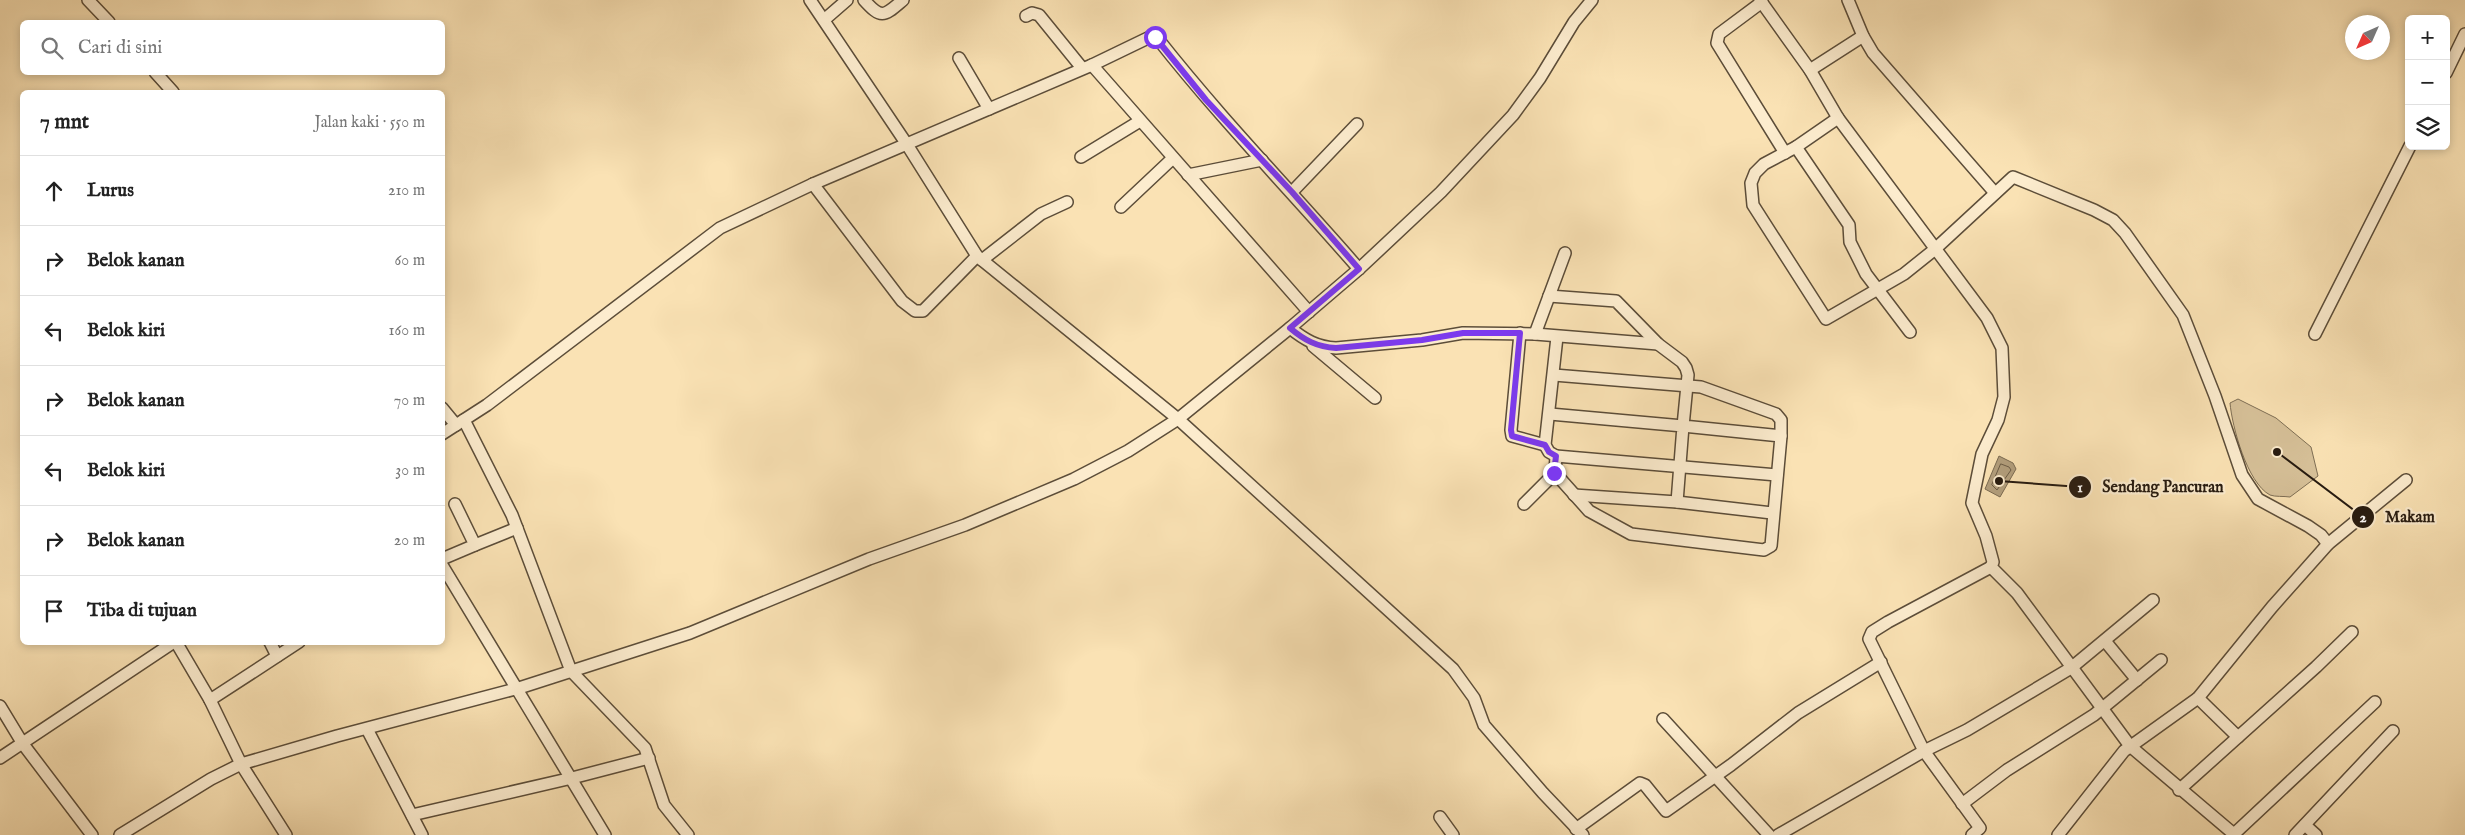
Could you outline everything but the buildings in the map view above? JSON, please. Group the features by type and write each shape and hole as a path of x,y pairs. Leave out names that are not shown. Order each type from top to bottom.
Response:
{"street":[{"path":"88,0 107,20"},
{"path":"810,0 906,142 980,258 1178,420 1453,669 1474,698 1484,725 1580,832 1640,783 1646,785 1666,811 1715,777 1798,713 1880,662"},
{"path":"824,20 847,0"},
{"path":"864,0 875,13 882,15 887,14 904,0"},
{"path":"120,835 204,783 242,764 519,688 690,633 869,560 983,518 1074,479 1128,451 1178,420 1290,328 1359,269 1441,192 1513,115 1540,78 1574,22 1592,0"},
{"path":"1848,0 1863,36 1873,53 1995,193"},
{"path":"1785,153 1717,43 1720,34 1761,1 1810,70 1838,118 1934,250 1987,318 2002,348 2003,408 1982,454 1972,503 1990,548 1993,562 1991,566 1872,632 1869,639 1924,751 1962,804 1979,833"},
{"path":"1026,16 1036,13 1039,15 1140,121 1308,312"},
{"path":"2450,65 2465,34"},
{"path":"1810,70 1863,36"},
{"path":"445,432 605,317 720,228 906,142 989,109 1155,37 1206,100 1292,192 1359,269"},
{"path":"959,58 989,109"},
{"path":"158,75 172,90"},
{"path":"1838,118 1796,147 1764,164 1755,173 1751,183 1753,205 1826,319 1876,288 1904,274 1934,250 2013,177 2017,177 2113,220 2125,233 2183,315 2215,396 2242,475 2258,499 2308,526 2321,535 2328,544"},
{"path":"1081,157 1140,121"},
{"path":"1292,192 1358,124"},
{"path":"1796,147 1848,224 1853,250 1876,288 1910,332"},
{"path":"2315,334 2408,150"},
{"path":"1122,207 1173,158"},
{"path":"1188,175 1262,160"},
{"path":"813,184 902,301 915,311 923,311 980,258 1041,214 1067,202"},
{"path":"1535,334 1565,253"},
{"path":"1549,296 1616,301 1658,344 1682,362 1686,368 1687,385 1677,502"},
{"path":"1290,328 1375,398"},
{"path":"1306,341 1324,347 1336,348 1422,340 1463,333 1520,333 1658,344"},
{"path":"1520,333 1512,436 1545,445"},
{"path":"1557,337 1550,414 1545,445 1549,452 1556,456 1777,475"},
{"path":"1554,375 1687,385 1712,389 1776,414 1781,420 1781,436 1770,546 1764,550 1631,534 1589,510 1554,473"},
{"path":"445,410 460,422 518,528 571,672 640,743 649,758 664,805 688,835"},
{"path":"1550,414 1781,436"},
{"path":"1524,504 1554,473 1556,456"},
{"path":"2058,835 2130,746 2198,698 2272,607 2328,544 2406,480"},
{"path":"1574,495 1677,502 1772,512"},
{"path":"455,504 476,545"},
{"path":"445,558 518,528"},
{"path":"1991,566 2017,593 2130,746 2179,790 2235,835 2375,702"},
{"path":"445,570 519,688 605,835"},
{"path":"1778,835 1924,751 1967,730 2071,668 2153,600"},
{"path":"2179,790 2316,668 2352,632"},
{"path":"2105,641 2137,680"},
{"path":"0,758 171,645"},
{"path":"177,645 210,700 242,764 286,835"},
{"path":"272,645 277,656"},
{"path":"210,700 294,645"},
{"path":"1962,804 2007,770 2102,709 2161,660"},
{"path":"2198,698 2238,737"},
{"path":"0,706 23,744 92,835"},
{"path":"1663,719 1769,835"},
{"path":"367,729 422,835"},
{"path":"2295,835 2393,731"},
{"path":"412,815 649,758"},
{"path":"1440,817 1453,835"},
{"path":"2306,825 2316,835"}],"shaded area":[{"path":"2238,399 2276,418 2311,447 2318,476 2290,497 2272,496 2262,489 2248,467 2237,439 2230,403"}],"water":[{"path":"1999,456 2013,463 2016,469 2000,497 1985,489"}],"place":[{"name":"Makam","path":"2277,452"},
{"name":"Sendang Pancuran","path":"1999,481"}],"route":[{"path":"1155,37 1206,100 1292,192 1359,269 1290,328 1306,341 1324,347 1336,348 1422,340 1463,333 1520,333 1512,436 1545,445 1549,452 1556,456 1554,473"}]}
